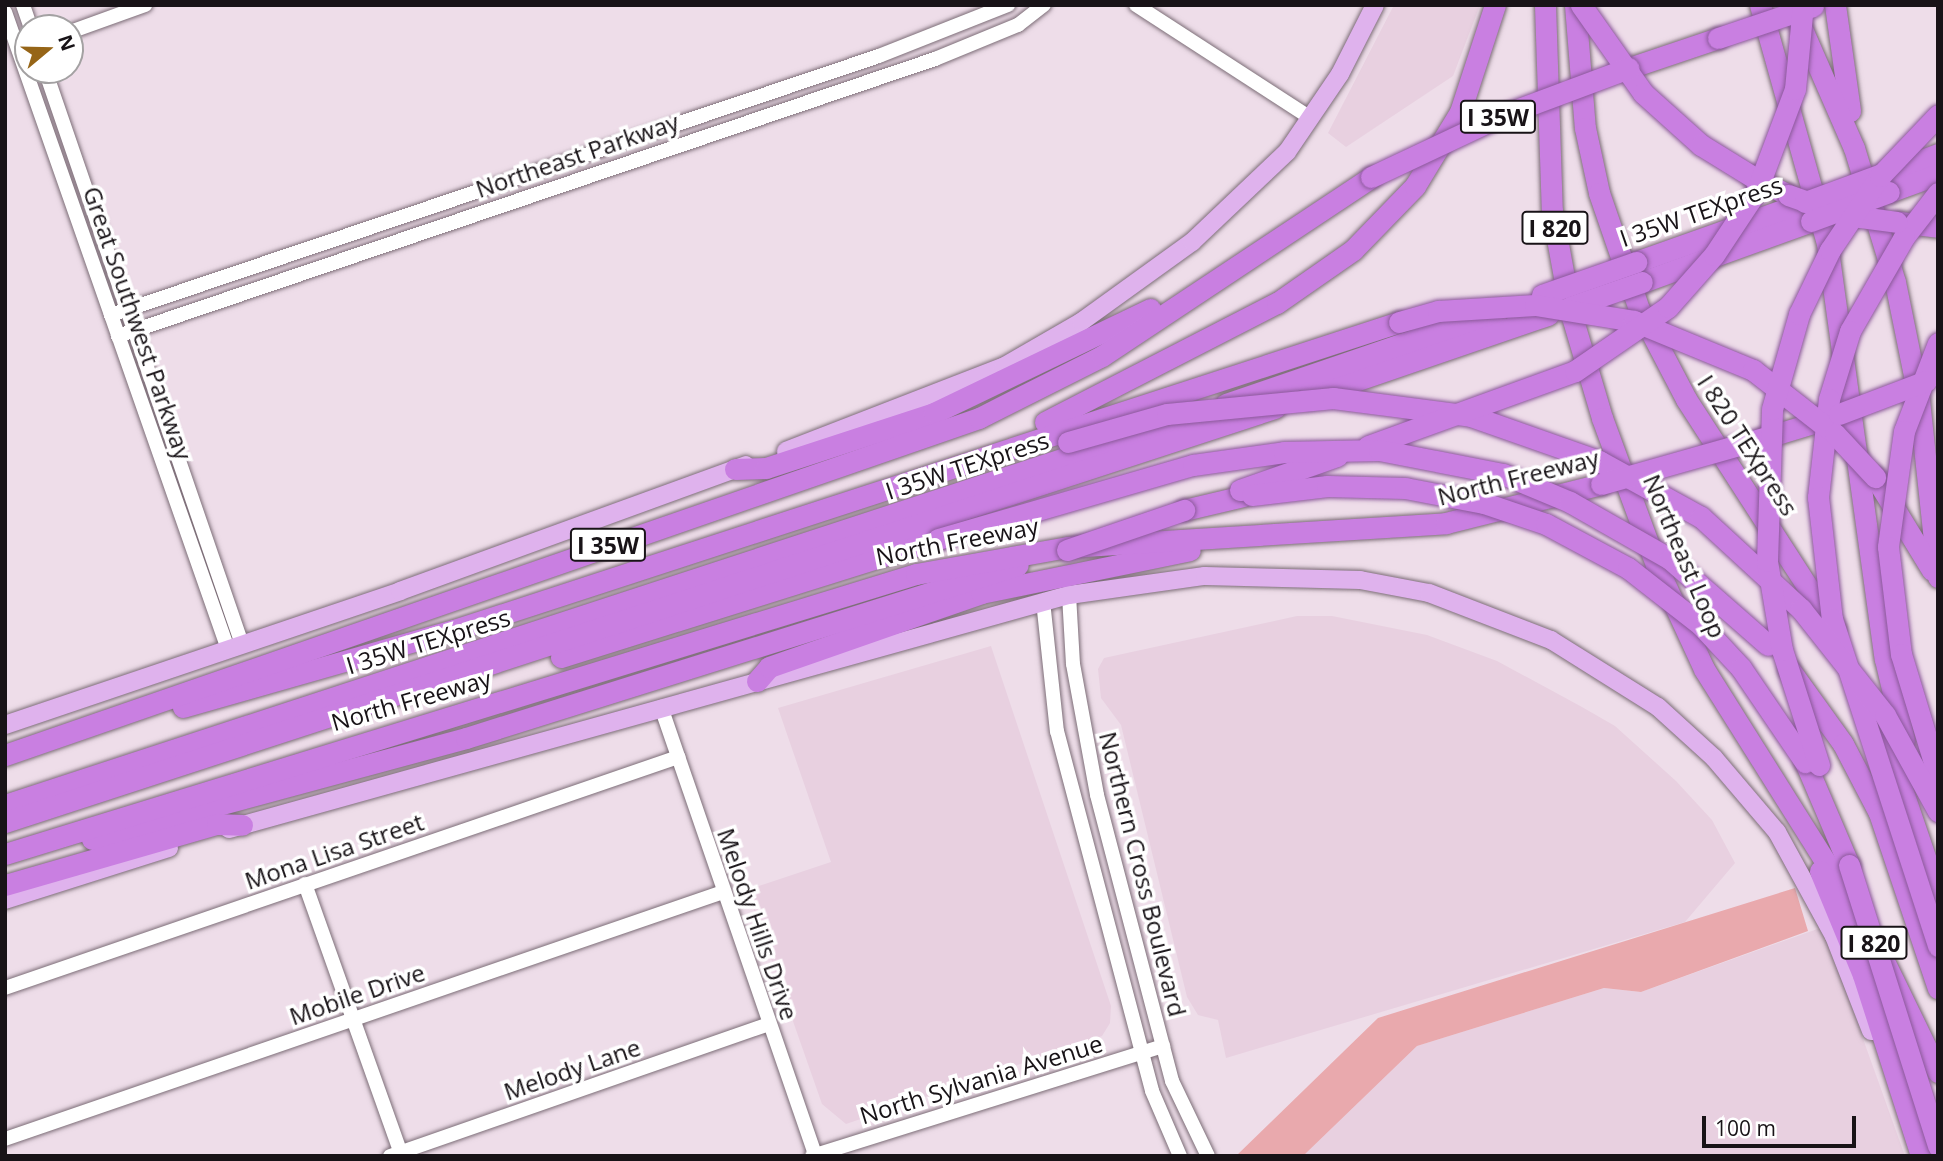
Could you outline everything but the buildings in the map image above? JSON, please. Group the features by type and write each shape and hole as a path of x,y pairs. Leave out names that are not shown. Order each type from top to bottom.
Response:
{"highway":[{"path":"812,511 833,497 1056,418 1317,278 1389,216 1421,176 1464,103 1495,5"},
{"name":"Northeast Loop","path":"1545,5 1550,192 1563,279 1593,391 1679,617 1798,821 1851,901 1938,1072"},
{"name":"I 820 TEXpress","path":"1575,5 1585,128 1599,193 1639,309 1686,399 1843,642 1899,771 1938,895"},
{"path":"1580,5 1637,85 1718,157 1805,202 1897,222 1938,227"},
{"path":"1760,5 1827,243 1885,659 1938,856"},
{"path":"1790,5 1878,179"},
{"path":"12,852 42,852 279,791 824,629 1184,510 1549,382 1635,334 1692,282 1757,190 1795,89 1803,5"},
{"name":"I 35W","path":"5,755 979,418 1102,356 1371,177 1503,115 1629,68 1815,5"},
{"path":"1835,5 1878,179 1909,345 1938,577"},
{"path":"1938,115 1880,176 1810,287 1781,368 1765,463 1773,611 1849,865 1938,1146"},
{"name":"I 35W TEXpress","path":"5,822 433,685 1545,305 1808,212 1938,154"},
{"name":"I 35W TEXpress","path":"1878,179 1938,174"},
{"path":"1938,193 1904,236 1850,331 1829,398 1818,497 1832,619 1938,946"},
{"path":"1897,222 1938,218"},
{"path":"735,469 766,468 934,413 1167,300 1191,295"},
{"name":"I 35W TEXpress","path":"5,805 1545,305"},
{"path":"5,767 178,708 454,630 1399,321 1485,306 1591,312 1675,336 1753,370 1835,434 1875,477 1908,523 1938,585"},
{"path":"1938,343 1904,431 1888,547 1901,654 1938,776"},
{"name":"North Freeway","path":"12,852 841,592 1035,551 1446,523 1601,484 1764,438 1839,414 1938,376"},
{"path":"223,734 235,722 594,596 1068,442 1167,414 1333,398 1471,416 1599,461 1701,517 1801,609 1885,715 1938,811"},
{"path":"433,685 465,683 600,647 938,539 1193,465 1284,452 1379,450 1431,458 1503,474 1570,502 1713,592 1803,686 1879,813 1938,988"},
{"path":"1184,510 1316,487 1405,488 1508,509 1588,545 1662,592 1741,668 1804,762 1849,865"},
{"path":"757,681 769,667 981,593 1107,562 1219,548 1248,535"},
{"path":"1798,821 1863,975 1919,1156"},
{"path":"5,885 217,824 242,825"}],"main road":[{"path":"5,725 235,647 974,381 1060,335 1226,214 1311,118 1375,5"},
{"path":"5,900 242,825 1043,601 1205,576 1312,574 1429,593 1551,640 1658,707 1714,758 1772,826 1806,882 1852,978 1919,1156"}],"street":[{"path":"84,27 145,5"},
{"name":"Northeast Parkway","path":"111,315 307,250 1008,5"},
{"name":"Northeast Parkway","path":"118,336 315,271 656,151 991,38 1044,5"},
{"path":"1136,5 1311,118"},
{"name":"Great Southwest Parkway","path":"5,12 14,30"},
{"path":"841,65 849,85"},
{"name":"Great Southwest Parkway","path":"35,84 118,336 235,647"},
{"name":"Great Southwest Parkway","path":"50,84 127,309 235,647"},
{"path":"651,131 656,151"},
{"path":"307,250 315,271"},
{"name":"Northern Cross Boulevard","path":"1069,595 1080,712 1110,846 1163,1046 1208,1156"},
{"name":"Northern Cross Boulevard","path":"1043,601 1057,731 1141,1053 1180,1156"},
{"name":"Melody Hills Drive","path":"661,707 813,1155"},
{"name":"Mona Lisa Street","path":"5,988 677,757"},
{"path":"1087,850 1110,846"},
{"path":"305,884 397,1154"},
{"name":"Mobile Drive","path":"5,1139 723,891"},
{"name":"Melody Lane","path":"397,1154 769,1024"},
{"name":"North Sylvania Avenue","path":"813,1155 1163,1046"}],"shaded area":[{"path":"1394,5 1480,5 1453,76 1346,147 1328,133"},
{"path":"1297,616 1332,616 1427,635 1497,661 1582,707 1615,726 1676,781 1712,820 1735,863 1685,922 1226,1058 1218,1020 1198,1015 1187,997 1121,725 1101,698 1098,669 1104,658"},
{"path":"991,646 1111,1006 1110,1023 1102,1036 846,1124 822,1104 747,890 831,862 778,708"},
{"path":"1795,888 1808,931 1641,992 1604,988 1417,1046 1303,1156 1236,1156 1378,1018"},
{"path":"1823,927 1905,1156 1303,1156 1417,1046 1604,988 1641,992"}]}
